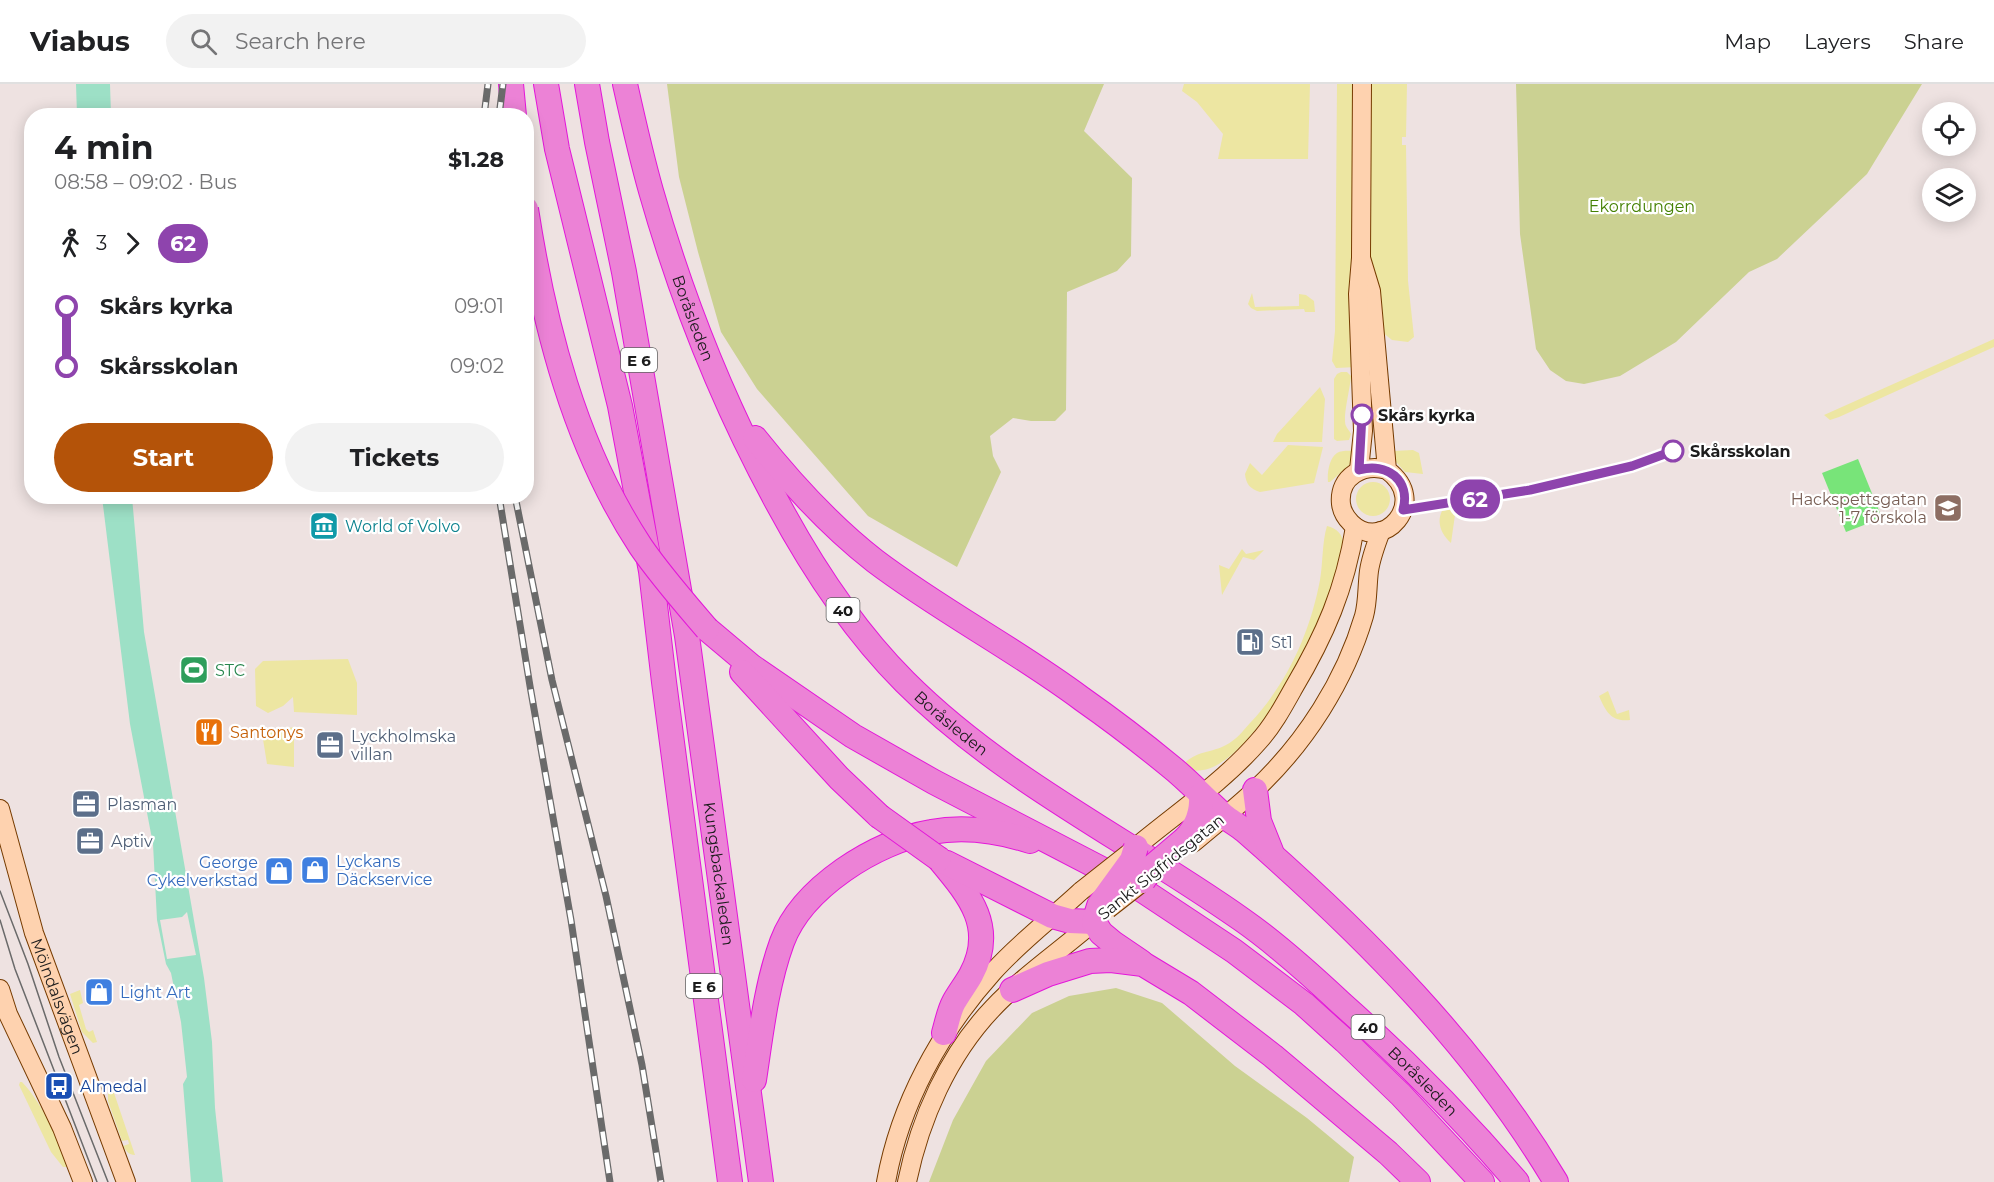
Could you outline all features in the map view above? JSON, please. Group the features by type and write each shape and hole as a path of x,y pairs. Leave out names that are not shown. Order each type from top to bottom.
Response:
{"highway":[{"path":"511,84 513,108"},
{"name":"Kungsbackaleden","path":"546,84 557,149 620,406 651,572 730,1182"},
{"name":"E 6","path":"587,84 697,632"},
{"name":"Boråsleden","path":"625,84 650,189 684,296 729,406 758,467 800,544 832,595 865,639 905,682 951,725 1011,771 1201,891 1245,921 1299,964 1371,1029 1444,1102 1517,1182"},
{"name":"40","path":"534,255 552,337 568,393 588,447 641,547 673,590 697,632"},
{"path":"729,406 807,499 872,559 1080,697 1172,767 1224,816 1273,856 1390,969 1454,1039 1505,1104 1539,1152 1556,1182"},
{"name":"Kungsbackaleden","path":"697,632 750,1109 761,1182"},
{"name":"Boråsleden","path":"697,632 743,666 853,736 934,782 1142,890 1234,951 1304,1004 1393,1088 1482,1182"},
{"name":"40","path":"743,666 839,778 879,816 939,859"},
{"path":"1255,790 1259,821 1273,856"},
{"path":"1143,881 1152,867 1189,841 1189,835 1202,805 1201,795"},
{"path":"750,1109 765,1005 783,940 799,913 839,873 852,863 885,846 932,831 978,830 1019,837 1072,854"},
{"path":"939,859 1052,916 1070,921 1096,906 1132,860 1136,847"},
{"path":"939,859 973,902 979,918 981,934 979,958 953,1005 945,1033"},
{"path":"1096,906 1107,938 1143,964 1191,993 1273,1056 1388,1153 1418,1182"},
{"path":"1012,990 1048,974 1090,962 1111,960 1143,964"}],"street":[{"path":"1359,470 1363,431 1358,294 1361,258 1362,84"},
{"path":"1361,258 1371,291 1387,471"},
{"path":"1377,468 1387,471 1401,484 1405,504 1400,518 1395,524 1381,531 1368,532 1355,527 1346,518 1341,508 1340,498 1343,487 1349,477 1359,470 1377,468"},
{"name":"Sankt Sigfridsgatan","path":"1136,847 1201,795 1259,741 1302,674 1320,640 1343,585 1355,527"},
{"name":"Sankt Sigfridsgatan","path":"1189,841 1224,816 1276,769 1329,697 1344,666 1364,613 1369,570 1381,531"},
{"name":"Mölndalsvägen","path":"0,809 34,933 126,1182"},
{"name":"Sankt Sigfridsgatan","path":"907,1182 918,1138 932,1101 953,1061 977,1027 1096,906 1143,881"},
{"path":"886,1182 898,1129 914,1092 945,1033 992,972 1052,916"},
{"path":"0,989 8,1014 62,1128 83,1182"}],"shaded area":[{"path":"76,84 110,84 111,108 77,108"},
{"path":"1184,84 1310,84 1308,159 1218,159 1223,134 1197,102 1182,91"},
{"path":"1337,84 1352,84 1352,240 1357,367 1336,368 1332,361 1335,331"},
{"path":"1372,84 1407,84 1406,137 1402,137 1402,145 1406,145 1408,281 1414,337 1408,342 1392,340 1382,332 1371,265"},
{"path":"1252,293 1255,307 1299,306 1299,294 1306,295 1314,301 1315,312 1305,312 1304,309 1257,311 1248,304"},
{"path":"1994,339 1994,347 1839,417 1830,420 1824,415"},
{"path":"1341,372 1347,372 1351,376 1345,422 1351,434 1349,440 1337,441 1334,439 1334,379"},
{"path":"1320,387 1325,399 1322,442 1273,442 1277,434"},
{"path":"1288,445 1323,447 1314,483 1260,492 1251,488 1245,474 1250,463 1262,475"},
{"path":"1413,450 1419,453 1423,474 1405,472 1396,462 1393,451"},
{"path":"1341,451 1357,451 1354,461 1328,482 1329,466 1334,455"},
{"path":"1373,482 1385,487 1390,499 1385,511 1373,516 1361,511 1356,499 1361,487"},
{"path":"103,504 133,504 144,632 204,978 212,1042 215,1108 223,1182 191,1182 183,1084 187,1077 181,1022 157,920 153,844 130,724"},
{"path":"1456,508 1451,543 1443,533 1440,515 1442,511"},
{"path":"1327,526 1334,528 1341,535 1344,545 1343,555 1323,621 1285,687 1254,731 1237,750 1219,764 1200,771 1182,767 1191,758 1220,748 1236,738 1263,708 1286,675 1303,638 1316,600"},
{"path":"1242,549 1246,554 1264,550 1254,560 1243,557 1222,595 1219,565 1229,569"},
{"path":"348,659 357,683 357,715 294,712 293,697 283,706 268,713 256,706 255,669 263,661"},
{"path":"1608,691 1617,714 1629,710 1630,720 1614,718 1610,715 1599,696"},
{"path":"294,727 294,767 267,764 262,733"},
{"path":"80,990 83,1003 79,1005 86,1029 89,1032 93,1030 97,1042 93,1043 82,1032 70,994"},
{"path":"110,1081 135,1155 123,1146 129,1144 128,1140 122,1141 108,1101 108,1082"},
{"path":"20,1082 30,1091 43,1111 68,1167 63,1167 51,1152 19,1085"}],"green space":[{"path":"667,84 1104,84 1084,131 1132,178 1131,256 1117,271 1067,292 1066,410 1055,421 1013,418 990,436 993,456 1001,472 957,567 868,516 757,389 721,332 679,177"},
{"name":"Ekorrdungen","path":"1516,84 1922,84 1867,174 1777,259 1749,272 1676,342 1620,376 1584,384 1566,381 1550,370 1536,349 1520,234"},
{"path":"1858,459 1882,518 1846,532 1822,473"},
{"path":"1116,988 1162,1003 1235,1066 1307,1118 1354,1157 1349,1182 929,1182 953,1120 986,1061 1032,1013 1069,996"}],"pier":[{"path":"187,912 196,955 167,959 160,920 182,917"}],"tram line":[{"path":"0,891 28,964 59,1057 108,1182"},
{"path":"0,920 15,969 97,1182"}],"railway":[{"path":"485,108 488,84"},
{"path":"500,108 503,84"},
{"path":"500,504 571,920 610,1182"},
{"path":"517,504 552,680 606,896 642,1065 661,1182"}],"bus line":[{"name":"62","path":"1362,415 1363,431 1359,470 1377,468 1395,476 1404,490 1403,510 1511,495 1632,466 1673,451"}],"place":[{"name":"Skårs kyrka","path":"1362,415"},
{"name":"Skårsskolan","path":"1673,451"},
{"name":"Hackspettsgatan 1-7 förskola","path":"1948,508"},
{"name":"World of Volvo","path":"324,526"},
{"name":"St1","path":"1250,642"},
{"name":"STC","path":"194,670"},
{"name":"Santonys","path":"209,732"},
{"name":"Lyckholmska villan","path":"330,745"},
{"name":"Plasman","path":"86,804"},
{"name":"Aptiv","path":"90,841"},
{"name":"Lyckans Däckservice","path":"315,870"},
{"name":"George Cykelverkstad","path":"279,871"},
{"name":"Light Art","path":"99,992"},
{"name":"Almedal","path":"59,1086"}]}
